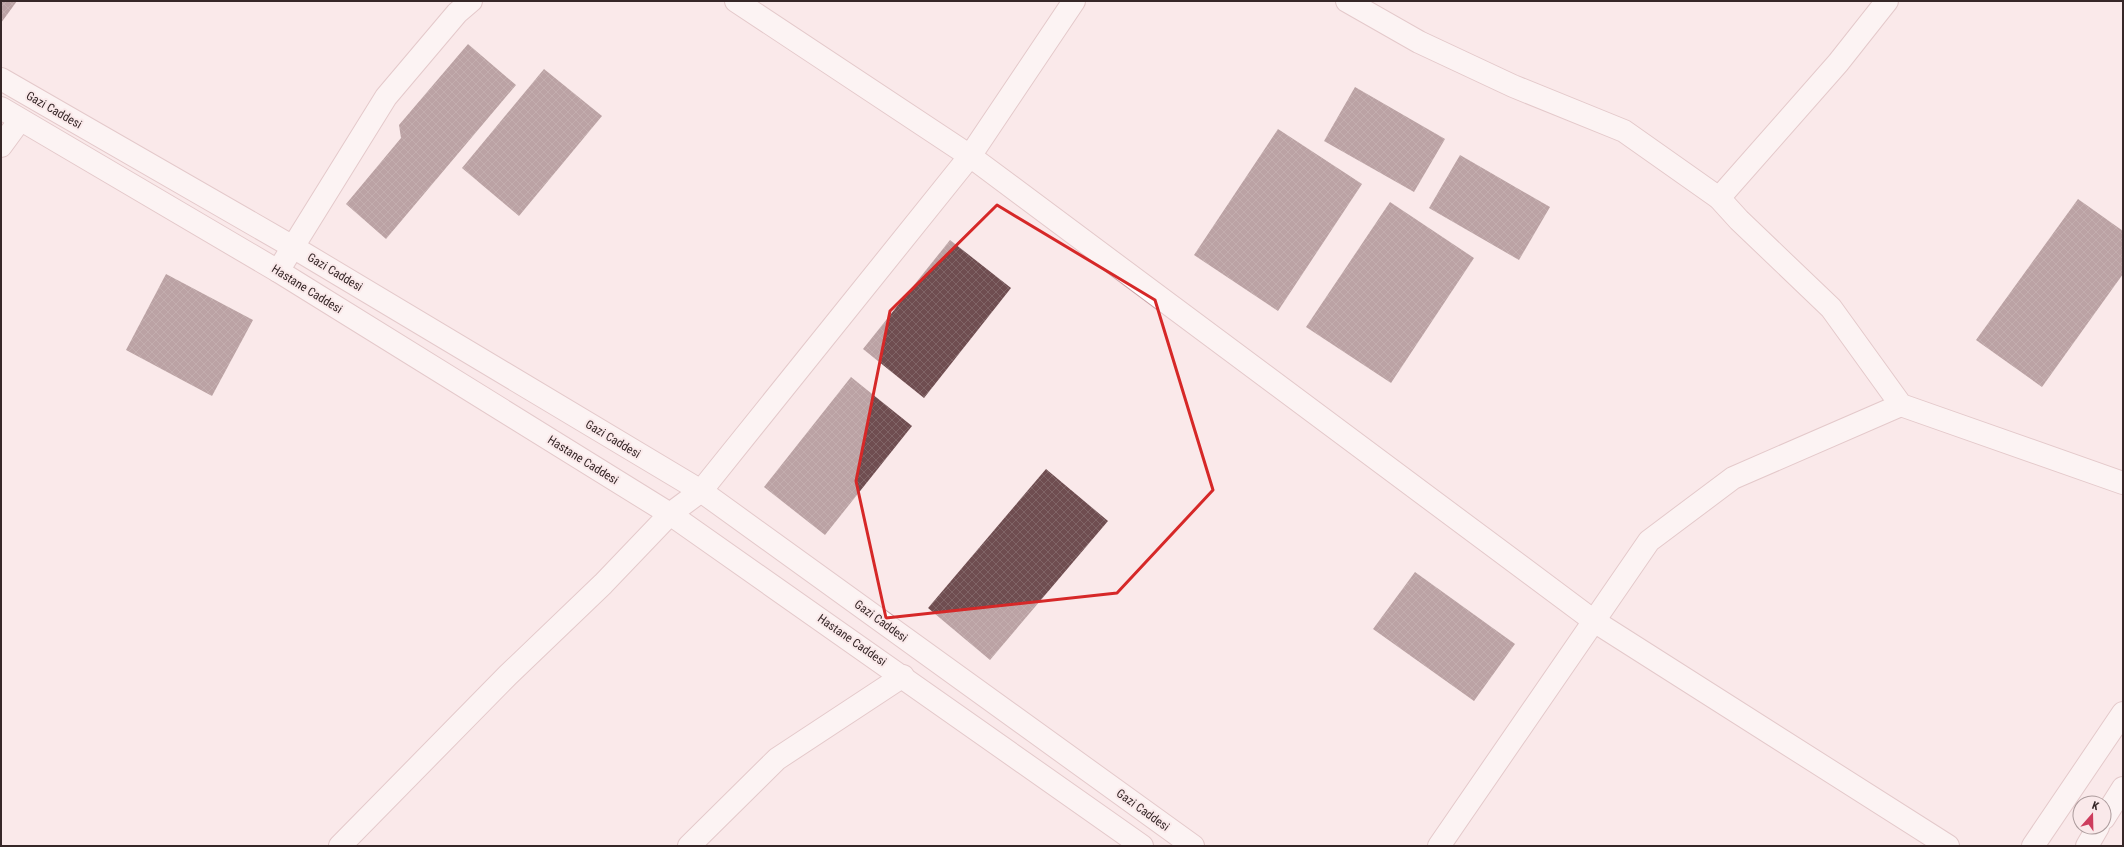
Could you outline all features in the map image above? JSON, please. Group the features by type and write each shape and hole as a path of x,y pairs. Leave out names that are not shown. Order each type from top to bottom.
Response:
{"street":[{"path":"278,271 386,97 458,12 471,1"},
{"path":"736,1 970,156 1594,621 1948,846"},
{"path":"340,846 508,675 603,584 670,514 701,491 970,156 1074,1"},
{"path":"1347,1 1419,42 1513,86 1624,131 1720,198 1739,220 1831,308 1901,405 2123,483"},
{"path":"1720,198 1838,63 1886,1"},
{"name":"Gazi Caddesi","path":"1,79 293,247 701,491 1194,846"},
{"name":"Hastane Caddesi","path":"1,108 278,271 670,514 903,676 1142,846"},
{"path":"1,146 20,120"},
{"path":"1439,846 1649,541 1733,478 1901,405"},
{"path":"689,846 777,759 903,676"},
{"path":"2033,846 2123,713"},
{"path":"2112,805 2123,788"},
{"path":"2086,846 2093,835"}],"highlighted area":[{"path":"997,205 1155,300 1213,490 1117,593 886,618 856,481 890,311"}],"building":[{"path":"1,1 17,1 1,23"},
{"path":"468,44 516,85 386,239 346,204 401,138 399,125"},
{"path":"544,69 602,116 519,216 462,168"},
{"path":"1355,87 1445,139 1414,192 1324,141"},
{"path":"1278,129 1362,184 1278,311 1194,255"},
{"path":"1460,155 1550,207 1519,260 1429,208"},
{"path":"2078,199 2123,231 2123,274 2042,387 1976,340"},
{"path":"1390,202 1474,258 1391,383 1306,327"},
{"path":"950,240 1011,288 924,398 863,349"},
{"path":"166,274 253,320 212,396 126,350"},
{"path":"851,377 912,426 825,535 764,487"},
{"path":"1046,469 1108,521 990,660 928,608"},
{"path":"1415,572 1515,644 1474,701 1373,629"}]}
